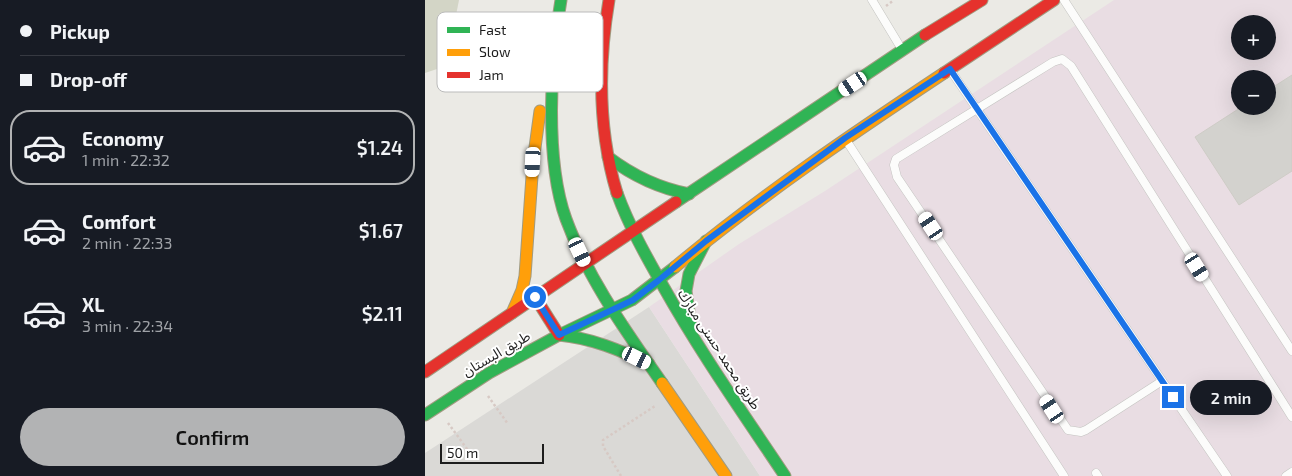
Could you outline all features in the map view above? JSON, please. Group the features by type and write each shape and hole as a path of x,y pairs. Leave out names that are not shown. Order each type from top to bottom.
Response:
{"main road":[{"name":"طريق محمد حسنى مبارك","path":"603,56 609,0"},
{"name":"طريق البستان","path":"425,372 902,50 983,0"},
{"name":"طريق البستان","path":"425,415 476,381 559,335 633,300 706,241 845,138 1054,0"},
{"path":"513,313 525,276 533,162 543,92"},
{"path":"553,92 554,154 559,191 565,216 585,264 612,309 726,476"},
{"name":"طريق محمد حسنى مبارك","path":"602,92 603,124 608,157 618,194 634,232 659,280 692,336 785,476"},
{"path":"608,157 626,171 645,182 667,191 689,194"},
{"path":"692,336 686,291 689,274 706,241"},
{"path":"535,297 559,335 580,336 603,343 649,364"}],"lane":[{"path":"872,0 902,50"},
{"path":"1064,0 1292,351"},
{"path":"1163,381 1086,430 1073,432 1063,425 894,171 897,159 1053,62 1062,59 1071,66 1292,417"},
{"path":"950,69 1227,476"},
{"path":"845,138 1064,476"},
{"path":"1286,476 1292,472"}],"path":[{"path":"476,381 508,424"},
{"path":"621,476 603,446 603,440 671,396"},
{"path":"437,407 473,458"}],"shaded area":[{"path":"425,0 459,0 457,12 437,12 437,69 425,73"},
{"path":"1114,0 1292,0 1292,476 760,476 649,307 739,244 825,191"},
{"path":"649,307 760,476 425,476 425,453"}],"building":[{"path":"1292,75 1292,171 1239,205 1195,137 1231,114 1276,115 1276,85"}],"traffic: fast":[{"path":"559,12 561,0"},
{"path":"676,202 925,35"},
{"path":"552,92 552,140 555,169 559,195 566,219 585,263 597,284 662,383"},
{"path":"608,157 646,180 689,194"},
{"path":"617,193 638,241 677,311 785,476"},
{"path":"691,325 686,291 689,274 706,241"},
{"path":"425,415 489,373 559,335 632,300 675,267"},
{"path":"559,335 605,345 649,364"}],"traffic: slow":[{"path":"675,267 773,190 944,73"},
{"path":"512,313 522,290 525,276 533,162 540,111"},
{"path":"662,383 726,476"}],"traffic: jam":[{"path":"603,49 609,0"},
{"path":"925,35 982,0"},
{"path":"944,73 1054,0"},
{"path":"602,92 606,145 617,193"},
{"path":"425,372 676,202"},
{"path":"535,297 559,335"}],"route":[{"path":"535,297 559,335 633,300 706,241 845,138 950,69 1173,397"}]}
